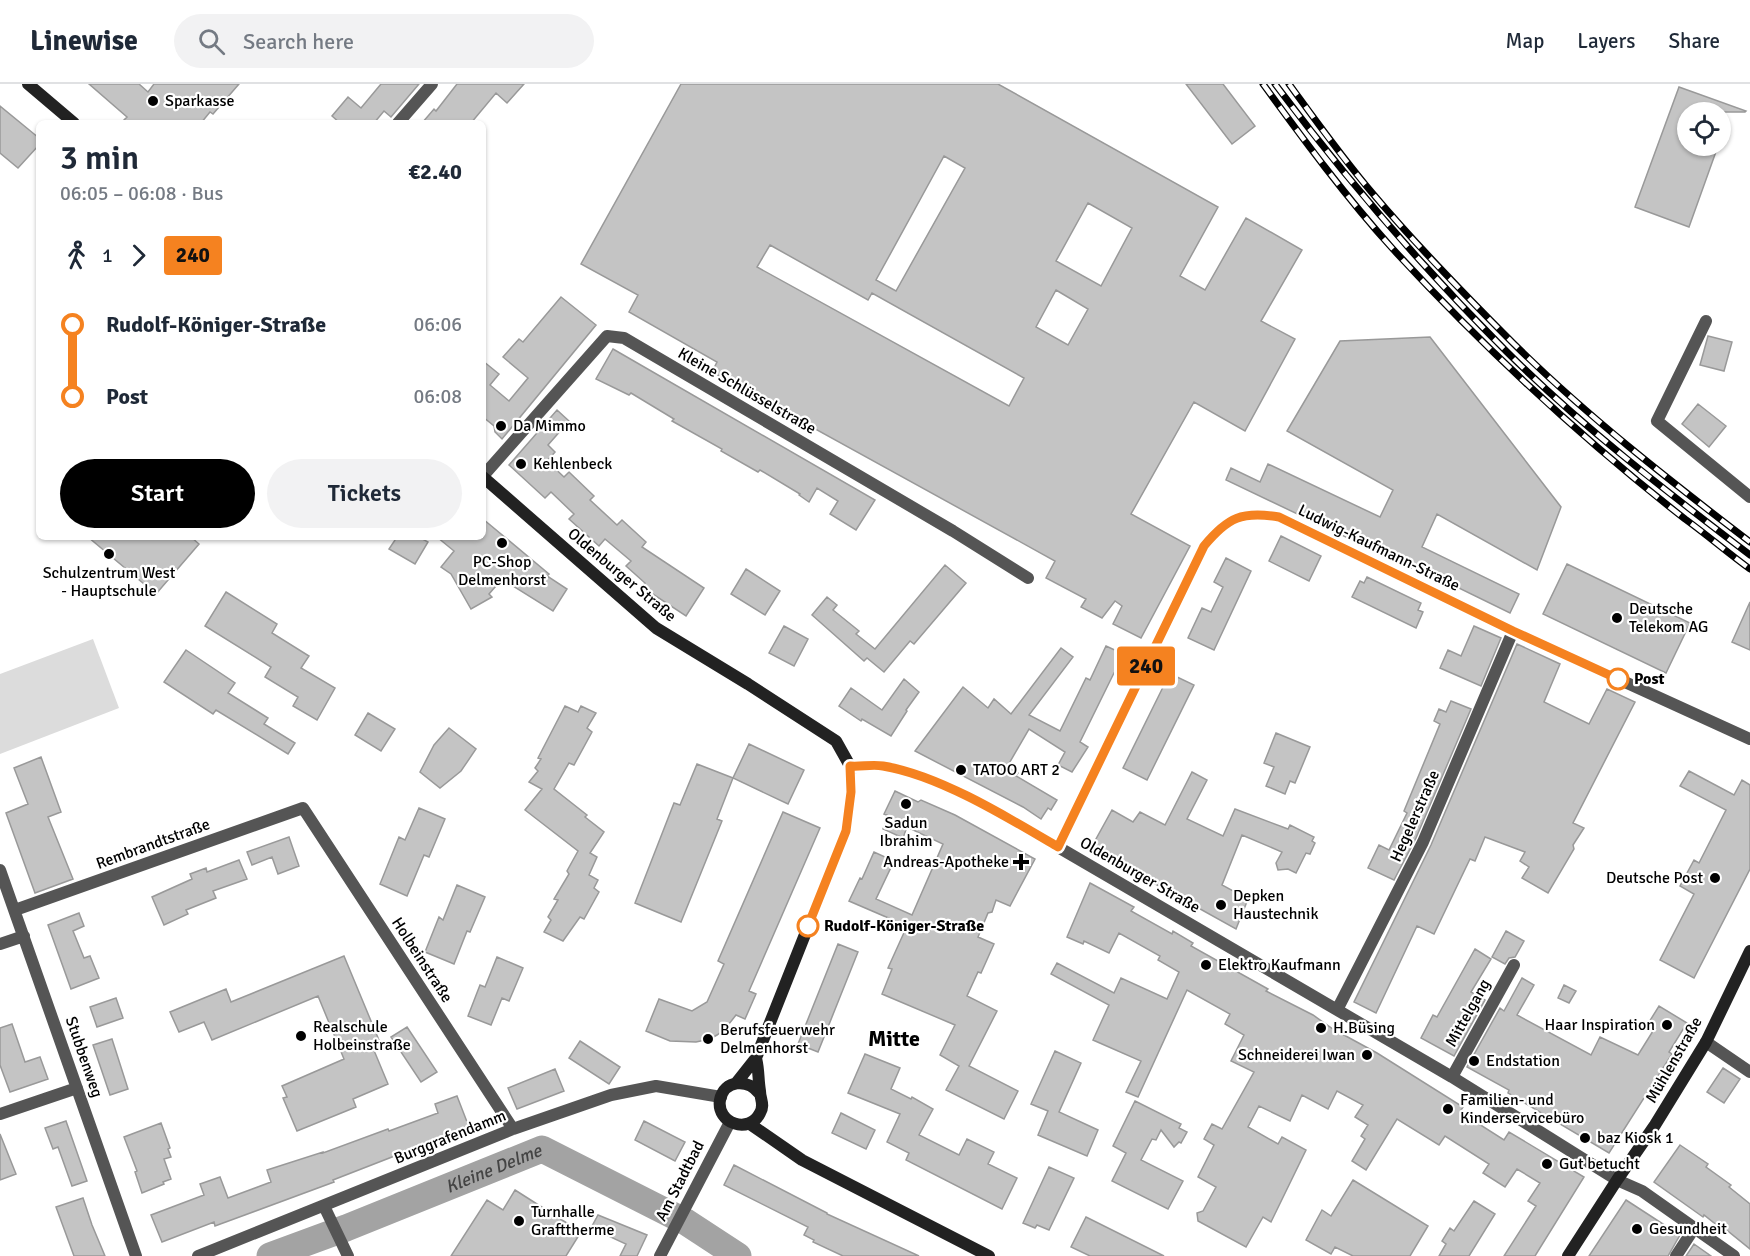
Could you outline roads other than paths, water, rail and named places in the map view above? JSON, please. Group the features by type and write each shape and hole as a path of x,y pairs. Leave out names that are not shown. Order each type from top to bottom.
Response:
{"main road":[{"path":"28,84 70,120"},
{"name":"Oldenburger Straße","path":"486,480 656,628 836,741 850,766"},
{"path":"850,766 851,792 846,831 756,1058 737,1082 729,1086 721,1097 722,1113 730,1122 737,1125 750,1124 802,1160 834,1178 989,1256"},
{"name":"Mühlenstraße","path":"1568,1256 1656,1125 1706,1042 1750,951"},
{"path":"750,1124 760,1114 762,1106 759,1093 760,1073 756,1058"},
{"path":"737,1082 748,1083 759,1093"},
{"path":"760,1114 783,1145"}],"street":[{"path":"401,120 432,84"},
{"path":"1706,321 1657,422 1750,497"},
{"name":"Kleine Schlüsselstraße","path":"486,474 607,336 624,338 953,531 1028,578"},
{"name":"Ludwig-Kaufmann-Straße","path":"1058,847 1204,546 1218,530 1238,516 1257,514 1279,517 1513,631 1750,739"},
{"name":"Hegelerstraße","path":"1337,1010 1423,842 1513,631"},
{"name":"Oldenburger Straße","path":"850,766 880,765 920,776 970,798 1452,1077 1617,1180 1642,1191 1734,1256"},
{"name":"Rembrandtstraße","path":"15,910 303,808"},
{"name":"Holbeinstraße","path":"303,808 513,1129"},
{"name":"Stubbenweg","path":"0,870 136,1256"},
{"path":"0,944 24,936"},
{"name":"Mittelgang","path":"1452,1077 1514,965"},
{"path":"1706,1042 1750,1072"},
{"name":"Burggrafendamm","path":"198,1256 513,1129 611,1095 656,1086 721,1097"},
{"path":"0,1114 77,1088"},
{"name":"Am Stadtbad","path":"660,1256 730,1122"},
{"path":"324,1206 348,1256"},
{"path":"1676,1256 1695,1227"}],"waterway":[{"name":"Kleine Delme","path":"270,1256 542,1149 686,1222 738,1256"}],"railway":[{"path":"1263,84 1358,208 1392,248 1461,320 1533,390 1608,456 1750,569"},
{"path":"1275,84 1386,222 1506,351 1594,432 1750,555"},
{"path":"1289,84 1363,182 1442,271 1514,344 1599,422 1750,542"}],"place":[{"name":"Sparkasse","path":"153,101"},
{"name":"Da Mimmo","path":"501,426"},
{"name":"Kehlenbeck","path":"521,464"},
{"name":"PC-Shop Delmenhorst","path":"502,543"},
{"name":"Schulzentrum West - Hauptschule","path":"109,554"},
{"name":"Deutsche Telekom AG","path":"1617,618"},
{"name":"Post","path":"1618,679"},
{"name":"TATOO ART 2","path":"961,770"},
{"name":"Sadun Ibrahim","path":"906,804"},
{"name":"Andreas-Apotheke","path":"1021,862"},
{"name":"Deutsche Post","path":"1715,878"},
{"name":"Depken Haustechnik","path":"1221,905"},
{"name":"Rudolf-Königer-Straße","path":"808,926"},
{"name":"Elektro Kaufmann","path":"1206,965"},
{"name":"Haar Inspiration","path":"1667,1025"},
{"name":"H.Büsing","path":"1321,1028"},
{"name":"Realschule Holbeinstraße","path":"301,1036"},
{"name":"Berufsfeuerwehr Delmenhorst","path":"708,1039"},
{"name":"Schneiderei Iwan","path":"1367,1055"},
{"name":"Endstation","path":"1474,1061"},
{"name":"Familien- und Kinderservicebüro","path":"1448,1109"},
{"name":"baz Kiosk 1","path":"1585,1138"},
{"name":"Gut betucht","path":"1547,1164"},
{"name":"Turnhalle Grafttherme","path":"519,1221"},
{"name":"Gesundheit","path":"1637,1229"}],"district":[{"name":"Mitte","path":"894,1038"}]}
